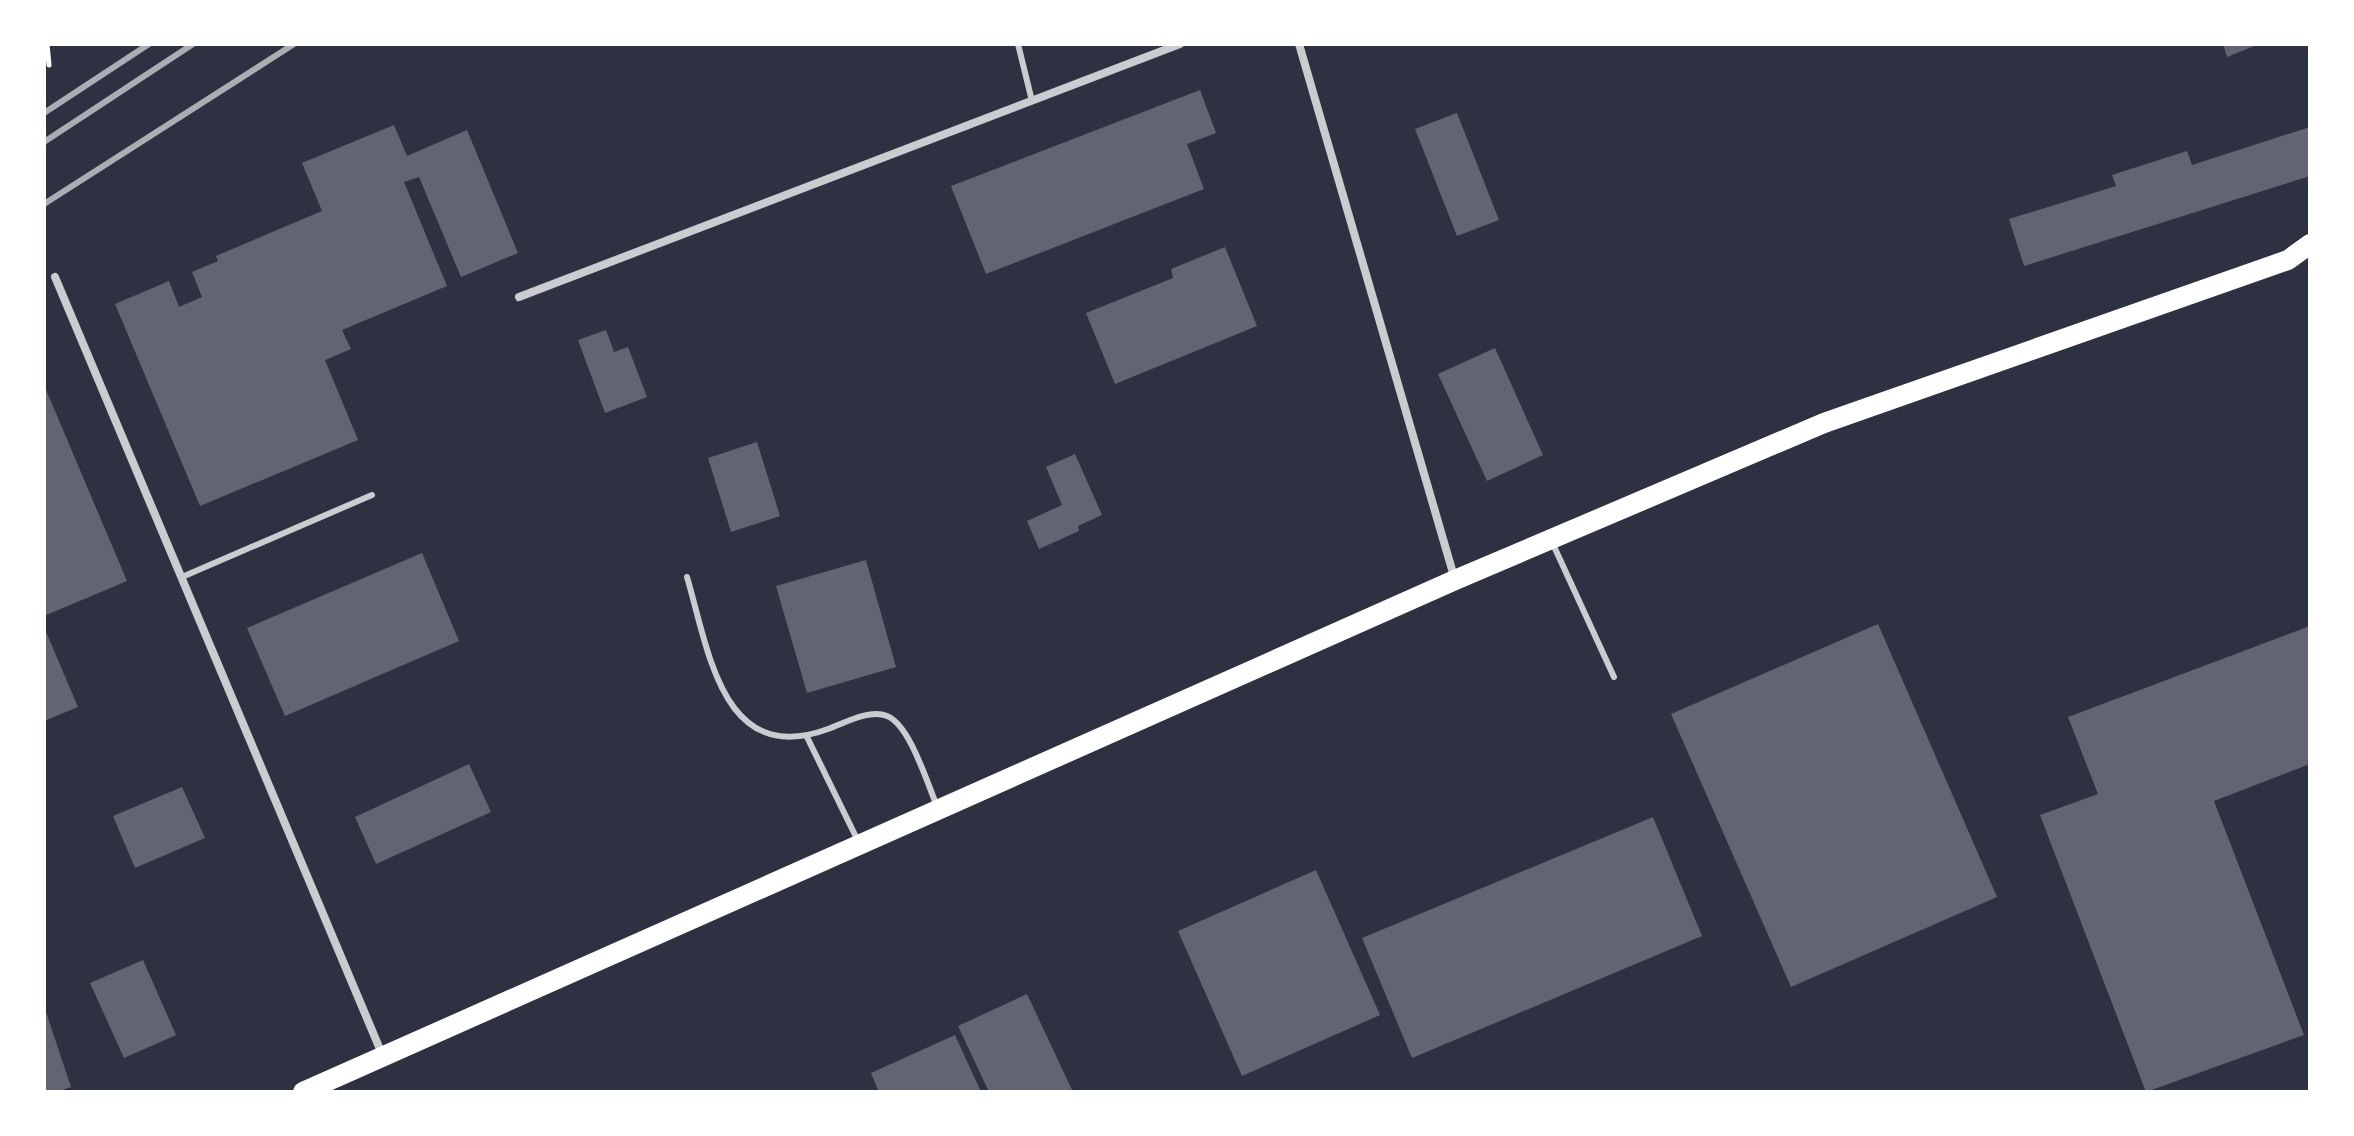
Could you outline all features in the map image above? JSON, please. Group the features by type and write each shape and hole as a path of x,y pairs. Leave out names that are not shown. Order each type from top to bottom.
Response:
{"main road":[{"path":"303,1092 1455,580 1851,412 2288,260 2310,244"},
{"path":"2288,260 2310,262"}],"street":[{"path":"519,297 1180,44"},
{"path":"1299,44 1455,580"},
{"path":"55,277 383,1055"}],"lane":[{"path":"1018,44 1032,101"},
{"path":"182,577 372,495"},
{"path":"1551,540 1614,677"},
{"path":"687,577 722,693 742,718 772,737 807,737 867,714 887,716 904,730 939,809"},
{"path":"807,737 859,844"}],"path":[{"path":"47,44 49,65"}],"building":[{"path":"2223,44 2259,44 2227,57"},
{"path":"1200,90 1216,133 1187,144 1204,189 986,274 951,186"},
{"path":"1457,113 1499,220 1457,236 1415,129"},
{"path":"394,125 407,156 467,130 518,253 461,277 419,177 404,182 447,286 342,330 351,349 325,360 358,440 200,506 115,304 169,281 179,307 202,297 192,272 218,261 216,256 322,211 302,163"},
{"path":"2310,127 2310,176 2024,266 2009,219 2116,186 2112,175 2187,151 2192,165"},
{"path":"1225,247 1257,326 1115,384 1086,313 1173,278 1171,269"},
{"path":"606,330 614,352 628,347 647,397 605,413 578,340"},
{"path":"1495,348 1543,455 1487,481 1438,374"},
{"path":"44,385 127,581 44,616"},
{"path":"757,442 780,516 731,532 708,458"},
{"path":"1075,454 1102,515 1078,526 1079,531 1039,549 1027,521 1062,505 1046,467"},
{"path":"422,553 459,641 285,716 247,628"},
{"path":"866,560 896,667 807,693 776,586"},
{"path":"1878,624 1997,897 1791,987 1671,714"},
{"path":"2310,626 2310,764 2214,801 2304,1035 2146,1092 2040,815 2098,794 2068,717"},
{"path":"44,627 78,707 44,721"},
{"path":"469,764 491,812 376,864 355,817"},
{"path":"182,787 205,838 135,868 113,816"},
{"path":"1653,817 1702,936 1412,1058 1362,938"},
{"path":"1316,870 1380,1015 1242,1076 1178,931"},
{"path":"143,960 176,1035 124,1058 90,983"},
{"path":"1027,994 1073,1092 989,1092 958,1026"},
{"path":"44,1006 71,1087 57,1092 44,1092"},
{"path":"955,1035 981,1092 879,1092 871,1073"}],"railway":[{"path":"44,113 149,44"},
{"path":"44,142 193,44"},
{"path":"44,204 294,44"}]}
